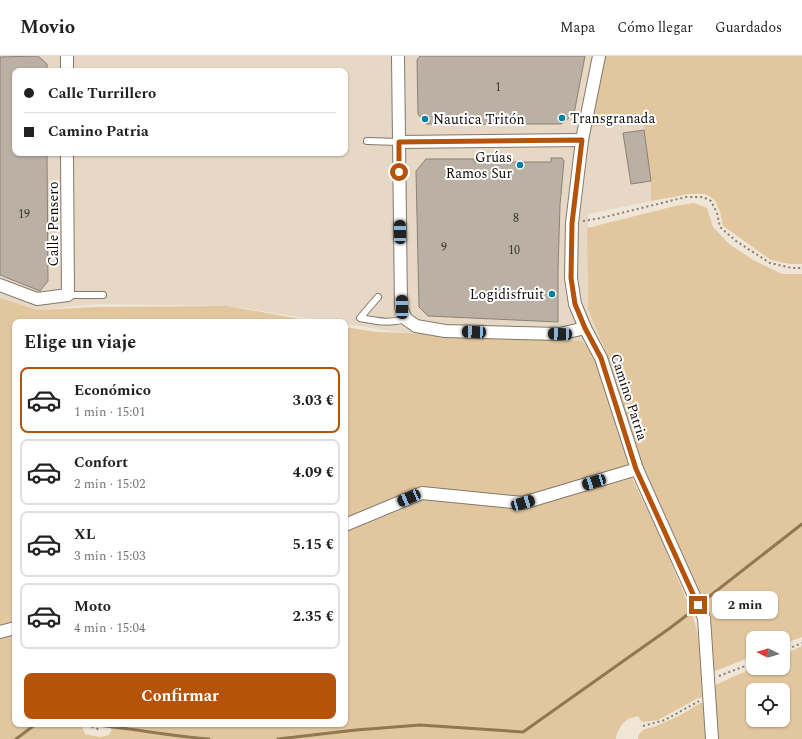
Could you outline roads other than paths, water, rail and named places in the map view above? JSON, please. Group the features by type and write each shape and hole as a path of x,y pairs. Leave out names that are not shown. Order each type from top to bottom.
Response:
{"street":[{"path":"67,56 67,68"},
{"path":"398,56 402,307 406,319 416,326 445,331 560,334 585,328"},
{"name":"Camino Patria","path":"599,56 582,140 572,223 571,278 575,304 585,328 601,358 636,469 704,618 712,739"},
{"path":"399,142 582,140"},
{"name":"Calle Pensero","path":"67,156 68,295"},
{"path":"0,285 38,299 68,295"},
{"path":"348,525 422,493 523,503 636,469"},
{"path":"0,632 12,629"}],"lane":[{"path":"367,142 399,142"},
{"path":"68,295 103,294"},
{"path":"378,297 360,318 394,322 406,319"}],"waterway":[{"path":"706,599 802,524"},
{"path":"278,739 356,730 420,725 523,732 691,612"},
{"path":"16,739 32,727"},
{"path":"112,727 209,739"}],"place":[{"name":"Transgranada","path":"562,118"},
{"name":"Nautica Tritón","path":"425,119"},
{"name":"Grúas Ramos Sur","path":"520,165"},
{"name":"Logidisfruit","path":"552,294"}]}
